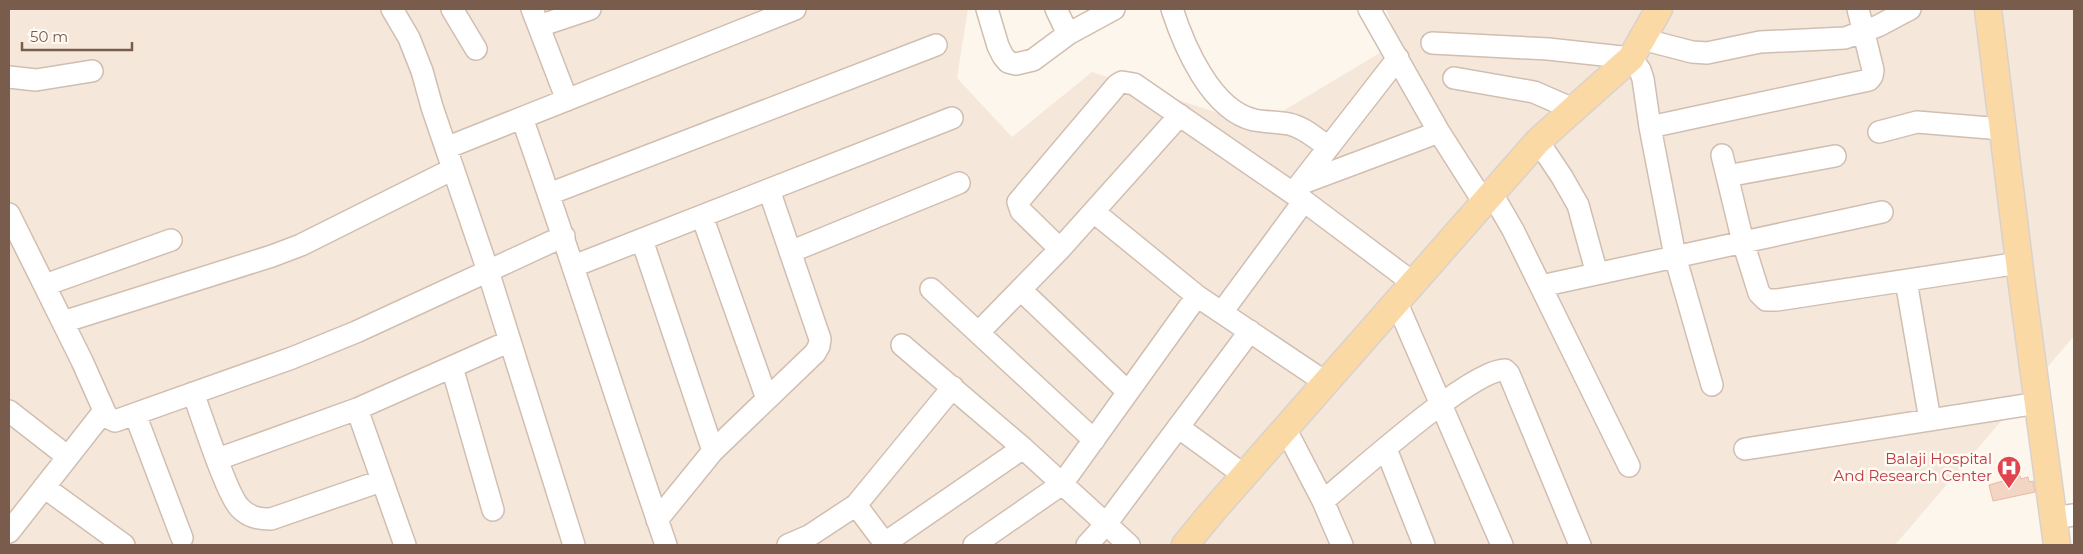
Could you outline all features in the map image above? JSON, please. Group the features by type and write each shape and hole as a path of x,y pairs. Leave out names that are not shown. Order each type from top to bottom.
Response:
{"main road":[{"path":"1185,545 1487,197 1538,141 1636,48 1659,9"},
{"path":"1988,9 2038,403 2064,517 2057,545"}],"street":[{"path":"392,9 409,38 422,71 488,271 574,545"},
{"path":"452,9 476,49"},
{"path":"567,100 536,17 590,9"},
{"path":"987,9 998,46 1008,62 1016,64 1032,60 1068,34 1114,9"},
{"path":"1056,9 1068,34"},
{"path":"1172,9 1183,40 1209,84 1236,112 1253,120 1297,127 1329,147"},
{"path":"1369,9 1439,132 1513,230 1629,466"},
{"path":"1650,127 1869,80 1873,70 1858,9"},
{"path":"1432,43 1548,49 1636,48 1707,53 1760,42 1845,38 1863,32 1910,9"},
{"path":"446,148 783,11"},
{"path":"549,194 936,45"},
{"path":"1636,48 1676,256 1712,385"},
{"path":"1222,312 1329,147 1398,58"},
{"path":"9,77 36,80 92,72"},
{"path":"1454,78 1534,92 1572,109"},
{"path":"1060,249 1022,211 1018,202 1116,85 1122,82 1134,84 1299,193 1404,292 1439,404 1502,545"},
{"path":"980,332 1060,249 1180,115"},
{"path":"522,118 564,236 631,445 666,545"},
{"path":"574,266 952,118"},
{"path":"1879,132 1916,122 2002,129"},
{"path":"1299,193 1439,132"},
{"path":"1538,141 1578,205 1598,274"},
{"path":"1722,155 1743,242 1759,293 1766,300 1777,300 2019,263"},
{"path":"1727,176 1835,156"},
{"path":"62,322 272,256 301,244 453,169"},
{"path":"790,252 960,183"},
{"path":"657,520 713,450 819,346 820,339 769,190"},
{"path":"1094,212 1197,296 1325,382"},
{"path":"1541,286 1882,212"},
{"path":"9,214 107,417 115,421 292,358 564,236"},
{"path":"702,216 767,399"},
{"path":"45,286 171,240"},
{"path":"642,240 713,450"},
{"path":"1906,281 1930,420"},
{"path":"931,288 1094,440"},
{"path":"1020,290 1128,392"},
{"path":"974,545 1062,484 1197,296"},
{"path":"1087,545 1106,524 1250,331"},
{"path":"218,459 357,409 510,341"},
{"path":"902,344 1023,448 1130,545"},
{"path":"452,367 494,510"},
{"path":"1323,501 1439,404 1493,371 1505,370 1509,374 1576,544"},
{"path":"788,545 812,541 856,505 953,387"},
{"path":"193,393 232,499 249,515 260,519 271,519 381,481"},
{"path":"1746,449 2038,403"},
{"path":"357,409 405,545"},
{"path":"9,411 68,457"},
{"path":"9,532 104,411"},
{"path":"135,414 182,538"},
{"path":"1178,427 1244,475"},
{"path":"1285,428 1323,501 1342,545"},
{"path":"856,505 886,544 1023,448"},
{"path":"1386,449 1424,545"},
{"path":"44,488 124,545"}],"shaded area":[{"path":"9,9 968,9 957,78 1012,137 1092,72 1258,126 1398,42 1386,9 2074,9 2074,336 1895,545 9,545"}],"building":[{"path":"2020,476 2021,479 2028,477 2029,482 2033,481 2035,492 1993,501 1989,485"}],"place":[{"name":"Balaji Hospital And Research Center","path":"2009,489"}]}
